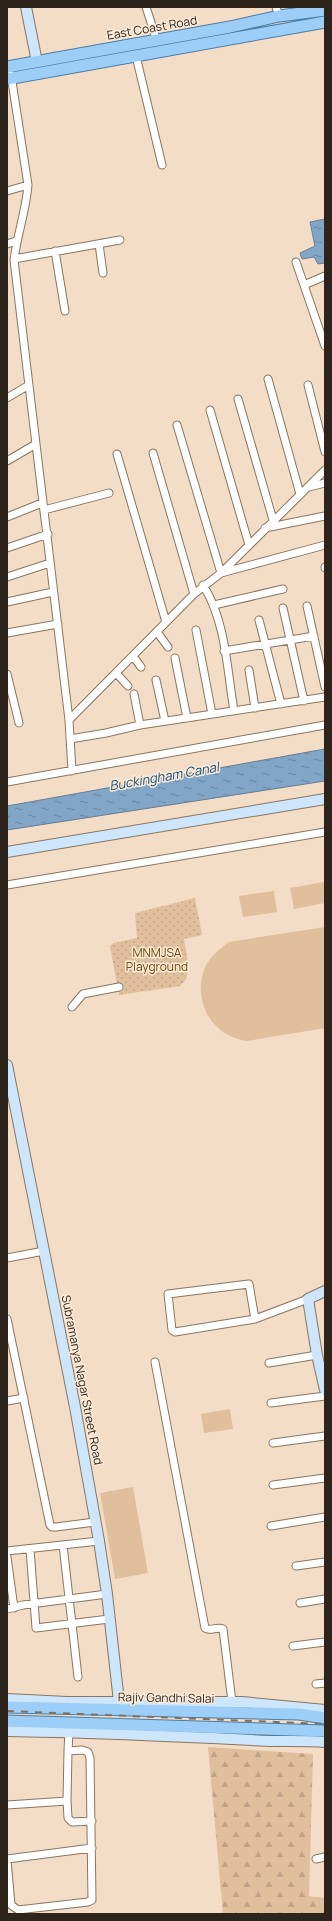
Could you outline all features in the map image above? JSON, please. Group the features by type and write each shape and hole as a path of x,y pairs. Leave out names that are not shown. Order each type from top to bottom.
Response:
{"main road":[{"name":"East Coast Road","path":"9,73 37,62 157,41 277,12 325,10"},
{"name":"East Coast Road","path":"9,73 136,56 325,22"},
{"name":"Rajiv Gandhi Salai","path":"7,1708 118,1706 299,1714 325,1718"},
{"path":"7,1721 325,1731"}],"street":[{"path":"26,7 37,62"},
{"path":"146,7 157,41"},
{"path":"136,56 162,165"},
{"path":"9,73 28,185 25,211 16,241 14,259 43,506 48,534 53,592 69,720 72,770"},
{"path":"7,191 28,185"},
{"path":"14,259 120,240"},
{"path":"7,244 16,241"},
{"path":"99,244 103,273"},
{"path":"55,251 65,311"},
{"path":"296,262 325,346"},
{"path":"304,285 325,276"},
{"path":"268,379 300,494"},
{"path":"7,398 29,385"},
{"path":"308,385 325,452"},
{"path":"238,399 273,520"},
{"path":"210,410 249,545"},
{"path":"176,425 221,573"},
{"path":"7,461 36,444"},
{"path":"117,454 166,622"},
{"path":"154,454 194,594"},
{"path":"69,720 203,585 221,573 325,470"},
{"path":"309,487 325,483"},
{"path":"7,517 43,506 109,492"},
{"path":"265,528 325,516"},
{"path":"7,548 48,534"},
{"path":"221,573 325,545"},
{"path":"7,577 50,563"},
{"path":"203,585 214,605 224,651 234,711"},
{"path":"214,605 283,589"},
{"path":"7,602 53,592"},
{"path":"307,606 325,687"},
{"path":"283,608 304,701"},
{"path":"259,620 281,704"},
{"path":"7,634 58,624"},
{"path":"196,630 212,714"},
{"path":"157,632 168,647"},
{"path":"224,651 314,636"},
{"path":"133,656 141,667"},
{"path":"175,658 187,718"},
{"path":"249,670 255,708"},
{"path":"116,673 128,686"},
{"path":"7,674 19,723"},
{"path":"156,680 165,721"},
{"path":"134,694 140,725"},
{"path":"70,739 140,725 325,697"},
{"path":"7,782 325,725"},
{"path":"7,852 325,799"},
{"path":"7,885 325,832"},
{"path":"72,1007 83,994 119,987"},
{"name":"Subramanya Nagar Street Road","path":"7,1068 75,1407 96,1522 110,1619 118,1706"},
{"path":"7,1258 44,1251"},
{"path":"255,1319 249,1284 168,1294 172,1330 175,1332 255,1319 325,1291"},
{"path":"308,1299 317,1355 325,1390"},
{"path":"7,1319 50,1525 52,1527 56,1527 96,1522"},
{"path":"269,1363 317,1355"},
{"path":"155,1362 205,1628 210,1630 220,1628 223,1629 232,1702"},
{"path":"271,1402 325,1396"},
{"path":"7,1401 24,1398"},
{"path":"273,1443 325,1436"},
{"path":"273,1485 325,1478"},
{"path":"271,1526 325,1517"},
{"path":"7,1551 99,1541"},
{"path":"63,1545 78,1677"},
{"path":"30,1549 36,1628 110,1619"},
{"path":"7,1557 10,1609 35,1603 107,1594"},
{"path":"296,1566 325,1562"},
{"path":"300,1603 325,1599"},
{"path":"293,1646 325,1642"},
{"path":"316,1684 325,1683"},
{"path":"7,1699 118,1706 232,1702 325,1710"},
{"path":"7,1731 69,1731 325,1742"},
{"path":"69,1731 68,1818 72,1822 92,1822"},
{"path":"68,1751 82,1750 88,1752 90,1758 92,1822 93,1895 92,1900 88,1902 18,1910 11,1905 7,1859 92,1848"},
{"path":"7,1805 67,1801"},
{"path":"316,1859 325,1857"}],"green space":[{"path":"324,882 325,903 294,909 290,888"},
{"path":"274,891 277,912 243,917 239,896"},
{"name":"MNMJSA Playground","path":"195,898 202,935 184,939 188,971 184,981 180,986 119,995 110,946 114,943 137,938 135,913"},
{"path":"325,927 325,1028 247,1041 235,1038 225,1033 209,1018 201,997 201,985 205,968 217,951 229,942"},
{"path":"230,1409 233,1429 204,1433 201,1414"},
{"path":"133,1487 148,1573 115,1579 100,1493"},
{"path":"208,1747 313,1754 309,1896 325,1898 325,1914 223,1914"}],"water":[{"path":"325,219 325,263 318,264 314,257 302,259 300,253 315,246 310,222"},
{"path":"325,749 325,781 7,830 7,806"}],"railway":[{"path":"7,1711 325,1724"}],"water label":[{"name":"Buckingham Canal","path":"164,776"}]}
